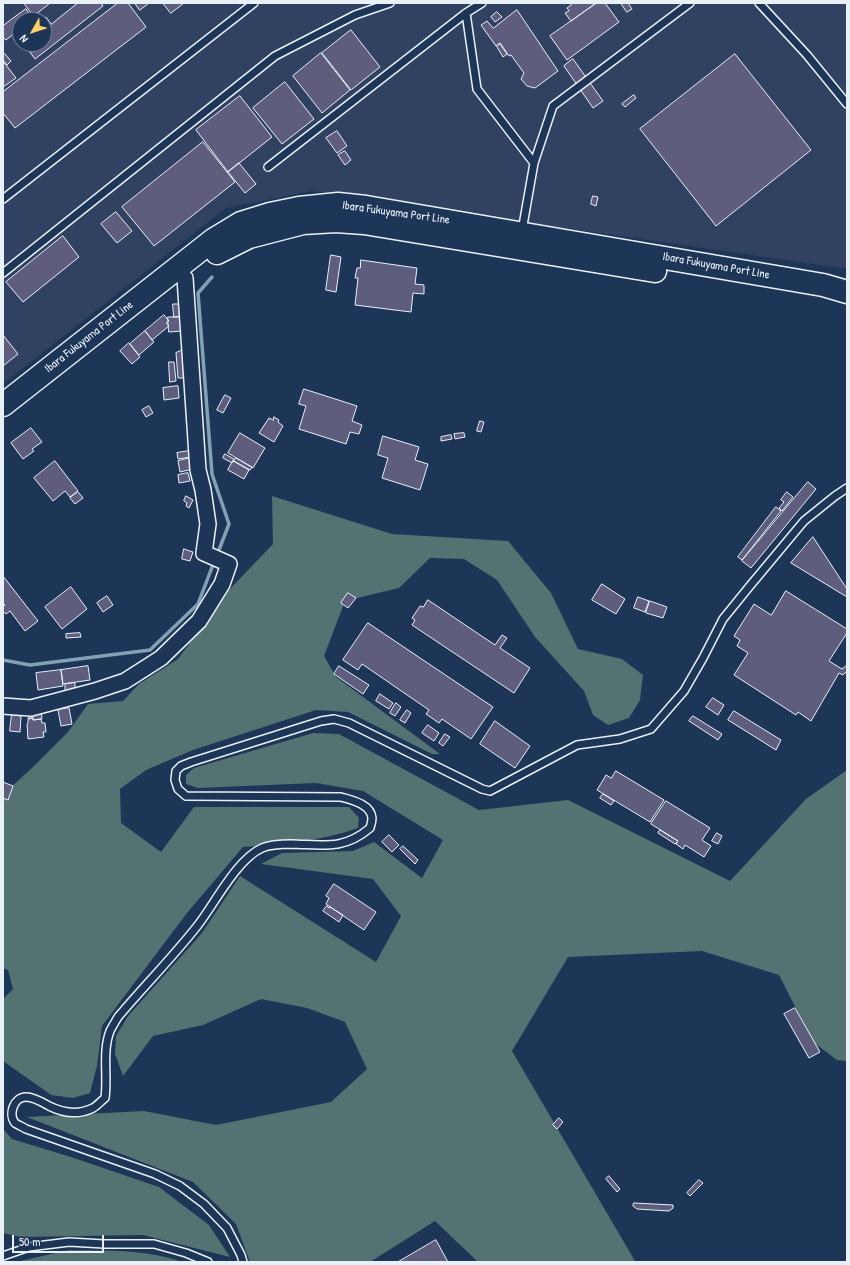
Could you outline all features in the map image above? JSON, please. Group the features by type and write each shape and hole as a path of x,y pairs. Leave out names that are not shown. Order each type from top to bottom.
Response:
{"main road":[{"name":"Ibara Fukuyama Port Line","path":"3,405 213,240 241,223 277,212 299,208 338,204 366,207 521,241 819,298 847,306"},
{"name":"Ibara Fukuyama Port Line","path":"3,420 216,254 249,236 303,223 336,221 364,223 521,241 823,285 847,292"}],"street":[{"path":"3,706 31,708 95,691 125,681 160,658 200,621 222,584 229,564 204,553 208,524 203,490 198,470 185,278"}],"lane":[{"path":"3,199 254,3"},
{"path":"3,273 275,56 354,15 390,3"},
{"path":"268,167 482,3"},
{"path":"521,241 534,163 553,106 690,3"},
{"path":"759,3 807,55 847,104"},
{"path":"466,14 476,89 534,163"},
{"path":"243,1262 227,1228 204,1204 180,1186 155,1174 26,1129 16,1123 12,1116 13,1107 18,1100 26,1097 39,1101 59,1111 76,1113 93,1108 105,1098 106,1048 110,1031 118,1017 198,925 232,876 252,855 262,848 280,844 336,845 360,837 370,828 372,817 369,810 361,804 340,797 186,796 178,789 175,780 176,771 181,766 191,762 321,721 334,719 349,723 482,789 490,791 577,745 620,739 651,729 684,692 723,619 748,587 804,521 847,488"},
{"path":"3,1256 30,1247 68,1242 154,1244 186,1253 208,1262"}],"shaded area":[{"path":"3,3 847,3 847,269 312,191 226,208 3,384"}],"green space":[{"path":"272,496 392,534 508,541 551,593 578,649 622,659 643,675 640,700 629,718 608,725 593,715 584,691 535,637 497,580 464,559 430,558 399,588 345,601 324,656 336,677 440,754 432,754 348,712 316,710 193,750 146,770 120,789 121,823 161,852 194,807 349,807 359,818 358,828 316,839 243,847 187,913 102,1026 97,1066 90,1093 73,1098 51,1095 3,1061 3,999 13,989 8,970 3,968 3,788 9,789 33,767 68,732 88,704 123,701 139,684 178,659 228,591 273,544"},
{"path":"313,733 339,734 479,810 568,800 730,881 806,799 847,770 847,1061 837,1060 813,1042 779,975 702,951 568,957 512,1051 635,1261 478,1262 435,1221 370,1262 250,1262 236,1224 193,1182 27,1117 144,1111 216,1125 331,1102 367,1069 345,1022 307,1008 261,999 203,1025 153,1036 123,1076 115,1054 116,1036 128,1016 202,933 240,876 376,962 401,916 373,879 261,864 282,853 353,851 374,842 422,878 443,840 363,791 316,783 198,788 186,784 186,775 194,768"},
{"path":"3,1129 12,1139 159,1187 209,1225 230,1257 143,1235 21,1237 3,1233"},
{"path":"69,1250 141,1253 182,1262 16,1262"}],"building":[{"path":"24,3 50,3 39,12 31,12"},
{"path":"78,3 101,3 103,6 52,46 52,23"},
{"path":"118,3 128,3 146,27 15,128 3,113 3,92"},
{"path":"135,3 149,3 140,10"},
{"path":"163,3 184,3 171,13"},
{"path":"570,3 596,3 571,21 565,13 569,11 567,8 571,5"},
{"path":"597,3 605,3 619,22 567,60 550,36"},
{"path":"621,3 628,3 632,9 627,12"},
{"path":"517,10 558,71 535,88 527,86 521,79 524,73 511,55 509,56 500,43 496,46 481,25 487,21 493,28"},
{"path":"497,12 502,17 495,22 491,17"},
{"path":"12,19 12,35 6,40 3,37 3,26"},
{"path":"351,30 380,67 351,90 322,53"},
{"path":"500,44 507,54 503,57 497,47"},
{"path":"30,52 44,52 35,59"},
{"path":"321,53 350,90 322,113 293,76"},
{"path":"5,54 11,61 7,65 3,60 3,55"},
{"path":"735,54 811,150 716,226 640,129"},
{"path":"573,59 603,101 593,108 564,66"},
{"path":"3,61 16,78 3,87"},
{"path":"285,82 314,119 282,144 253,108"},
{"path":"634,95 636,98 625,107 622,104"},
{"path":"240,96 272,137 228,172 196,130"},
{"path":"337,131 347,146 337,153 326,138"},
{"path":"203,142 235,182 154,246 122,207"},
{"path":"345,151 351,160 345,165 338,155"},
{"path":"239,163 256,184 245,193 228,172"},
{"path":"593,196 598,197 596,206 591,204"},
{"path":"116,212 132,231 117,243 101,224"},
{"path":"63,236 79,257 23,302 6,282"},
{"path":"331,255 341,257 336,292 326,290"},
{"path":"361,260 417,268 415,284 424,285 424,294 413,293 411,312 355,305 358,278 355,278 357,268 360,268"},
{"path":"173,304 182,304 183,316 174,317"},
{"path":"164,315 169,321 166,323 169,326 152,340 145,331"},
{"path":"168,317 183,317 182,331 169,332"},
{"path":"145,331 154,342 139,355 130,344"},
{"path":"3,335 18,354 3,366"},
{"path":"129,343 140,357 132,364 120,351"},
{"path":"185,349 188,378 178,378 176,353"},
{"path":"169,362 174,362 176,381 170,382"},
{"path":"178,386 179,398 164,400 163,388"},
{"path":"304,389 357,406 352,421 362,425 359,434 350,432 346,444 299,429 306,406 299,404"},
{"path":"225,395 231,398 223,413 217,410"},
{"path":"149,406 153,413 146,417 142,410"},
{"path":"274,417 279,420 278,422 283,426 274,442 259,433 269,418 273,420"},
{"path":"480,421 484,422 481,432 477,431"},
{"path":"31,428 42,442 32,449 34,451 23,459 11,443"},
{"path":"240,433 265,448 253,468 228,453"},
{"path":"464,433 465,437 455,439 454,434"},
{"path":"451,435 452,439 441,441 441,437"},
{"path":"383,436 419,447 415,460 428,464 420,490 382,478 388,458 378,455"},
{"path":"189,451 190,457 178,459 177,453"},
{"path":"225,454 234,459 232,463 223,458"},
{"path":"191,458 193,469 180,472 178,461"},
{"path":"236,458 252,467 250,470 234,461"},
{"path":"55,461 78,491 70,497 65,491 53,501 34,478"},
{"path":"233,461 249,470 244,479 228,470"},
{"path":"188,473 190,481 179,483 178,475"},
{"path":"808,482 816,489 751,568 742,561"},
{"path":"78,492 83,498 75,504 70,498"},
{"path":"787,492 793,497 782,511 779,508 784,502 781,500"},
{"path":"186,496 193,500 189,508 186,506 187,503 184,501"},
{"path":"776,507 781,511 742,560 738,557"},
{"path":"813,537 847,589 847,597 791,563"},
{"path":"184,549 193,552 190,561 182,559"},
{"path":"3,576 38,621 25,631 10,611 6,614 3,611 3,606 5,605 3,603"},
{"path":"602,584 625,599 616,614 592,600"},
{"path":"71,587 87,609 62,629 45,607"},
{"path":"786,591 847,629 847,633 829,661 842,669 847,665 847,671 843,675 839,673 811,721 798,712 796,715 734,675 748,653 737,646 740,640 734,636 754,604 771,615"},
{"path":"348,593 356,598 348,608 341,603"},
{"path":"107,596 113,605 103,612 97,603"},
{"path":"638,597 649,601 645,612 634,608"},
{"path":"428,600 495,645 502,635 507,638 500,648 530,668 514,693 412,625 415,620 412,618 420,606 423,607"},
{"path":"650,601 667,607 663,618 646,613"},
{"path":"368,623 493,707 471,739 442,719 439,723 426,714 429,710 362,664 358,670 343,660"},
{"path":"80,633 81,637 66,638 66,634"},
{"path":"88,666 90,680 63,684 61,670"},
{"path":"339,666 369,685 363,694 334,674"},
{"path":"61,670 63,686 38,690 36,673"},
{"path":"75,683 75,692 65,693 65,684"},
{"path":"380,694 393,703 389,709 376,701"},
{"path":"713,698 724,705 718,715 706,707"},
{"path":"396,703 401,707 395,716 390,713"},
{"path":"69,708 72,724 61,726 58,710"},
{"path":"41,710 42,719 29,719 28,713"},
{"path":"407,710 411,713 405,723 400,720"},
{"path":"734,711 781,740 776,750 728,720"},
{"path":"12,714 21,716 20,732 10,731"},
{"path":"693,716 722,734 718,740 689,721"},
{"path":"33,718 33,720 41,719 42,723 45,723 46,732 43,732 44,737 28,739 28,719"},
{"path":"495,721 530,746 515,768 480,744"},
{"path":"428,725 439,733 434,741 422,733"},
{"path":"445,734 450,737 443,746 439,743"},
{"path":"616,771 664,800 650,822 597,790 606,775 611,778"},
{"path":"3,782 13,786 8,800 3,798"},
{"path":"603,794 614,801 611,805 600,798"},
{"path":"666,801 710,828 702,840 711,846 704,857 685,845 683,849 676,844 678,841 651,824"},
{"path":"660,830 678,841 675,844 658,833"},
{"path":"717,833 722,836 718,844 712,841"},
{"path":"389,835 399,845 392,852 382,842"},
{"path":"403,846 418,860 415,864 400,849"},
{"path":"334,884 376,912 364,930 326,904 329,898 326,896"},
{"path":"327,906 343,915 339,922 323,911"},
{"path":"795,1008 820,1052 809,1058 784,1014"},
{"path":"559,1118 563,1122 557,1129 553,1125"},
{"path":"609,1176 620,1189 617,1192 606,1179"},
{"path":"699,1180 703,1183 690,1196 687,1193"},
{"path":"634,1203 673,1205 673,1208 669,1211 637,1209 633,1206"},
{"path":"436,1240 448,1262 398,1262"}],"waterway":[{"path":"212,277 198,293 212,474 229,524 217,555"},
{"path":"3,660 30,665 150,650 198,604 214,562"}]}
